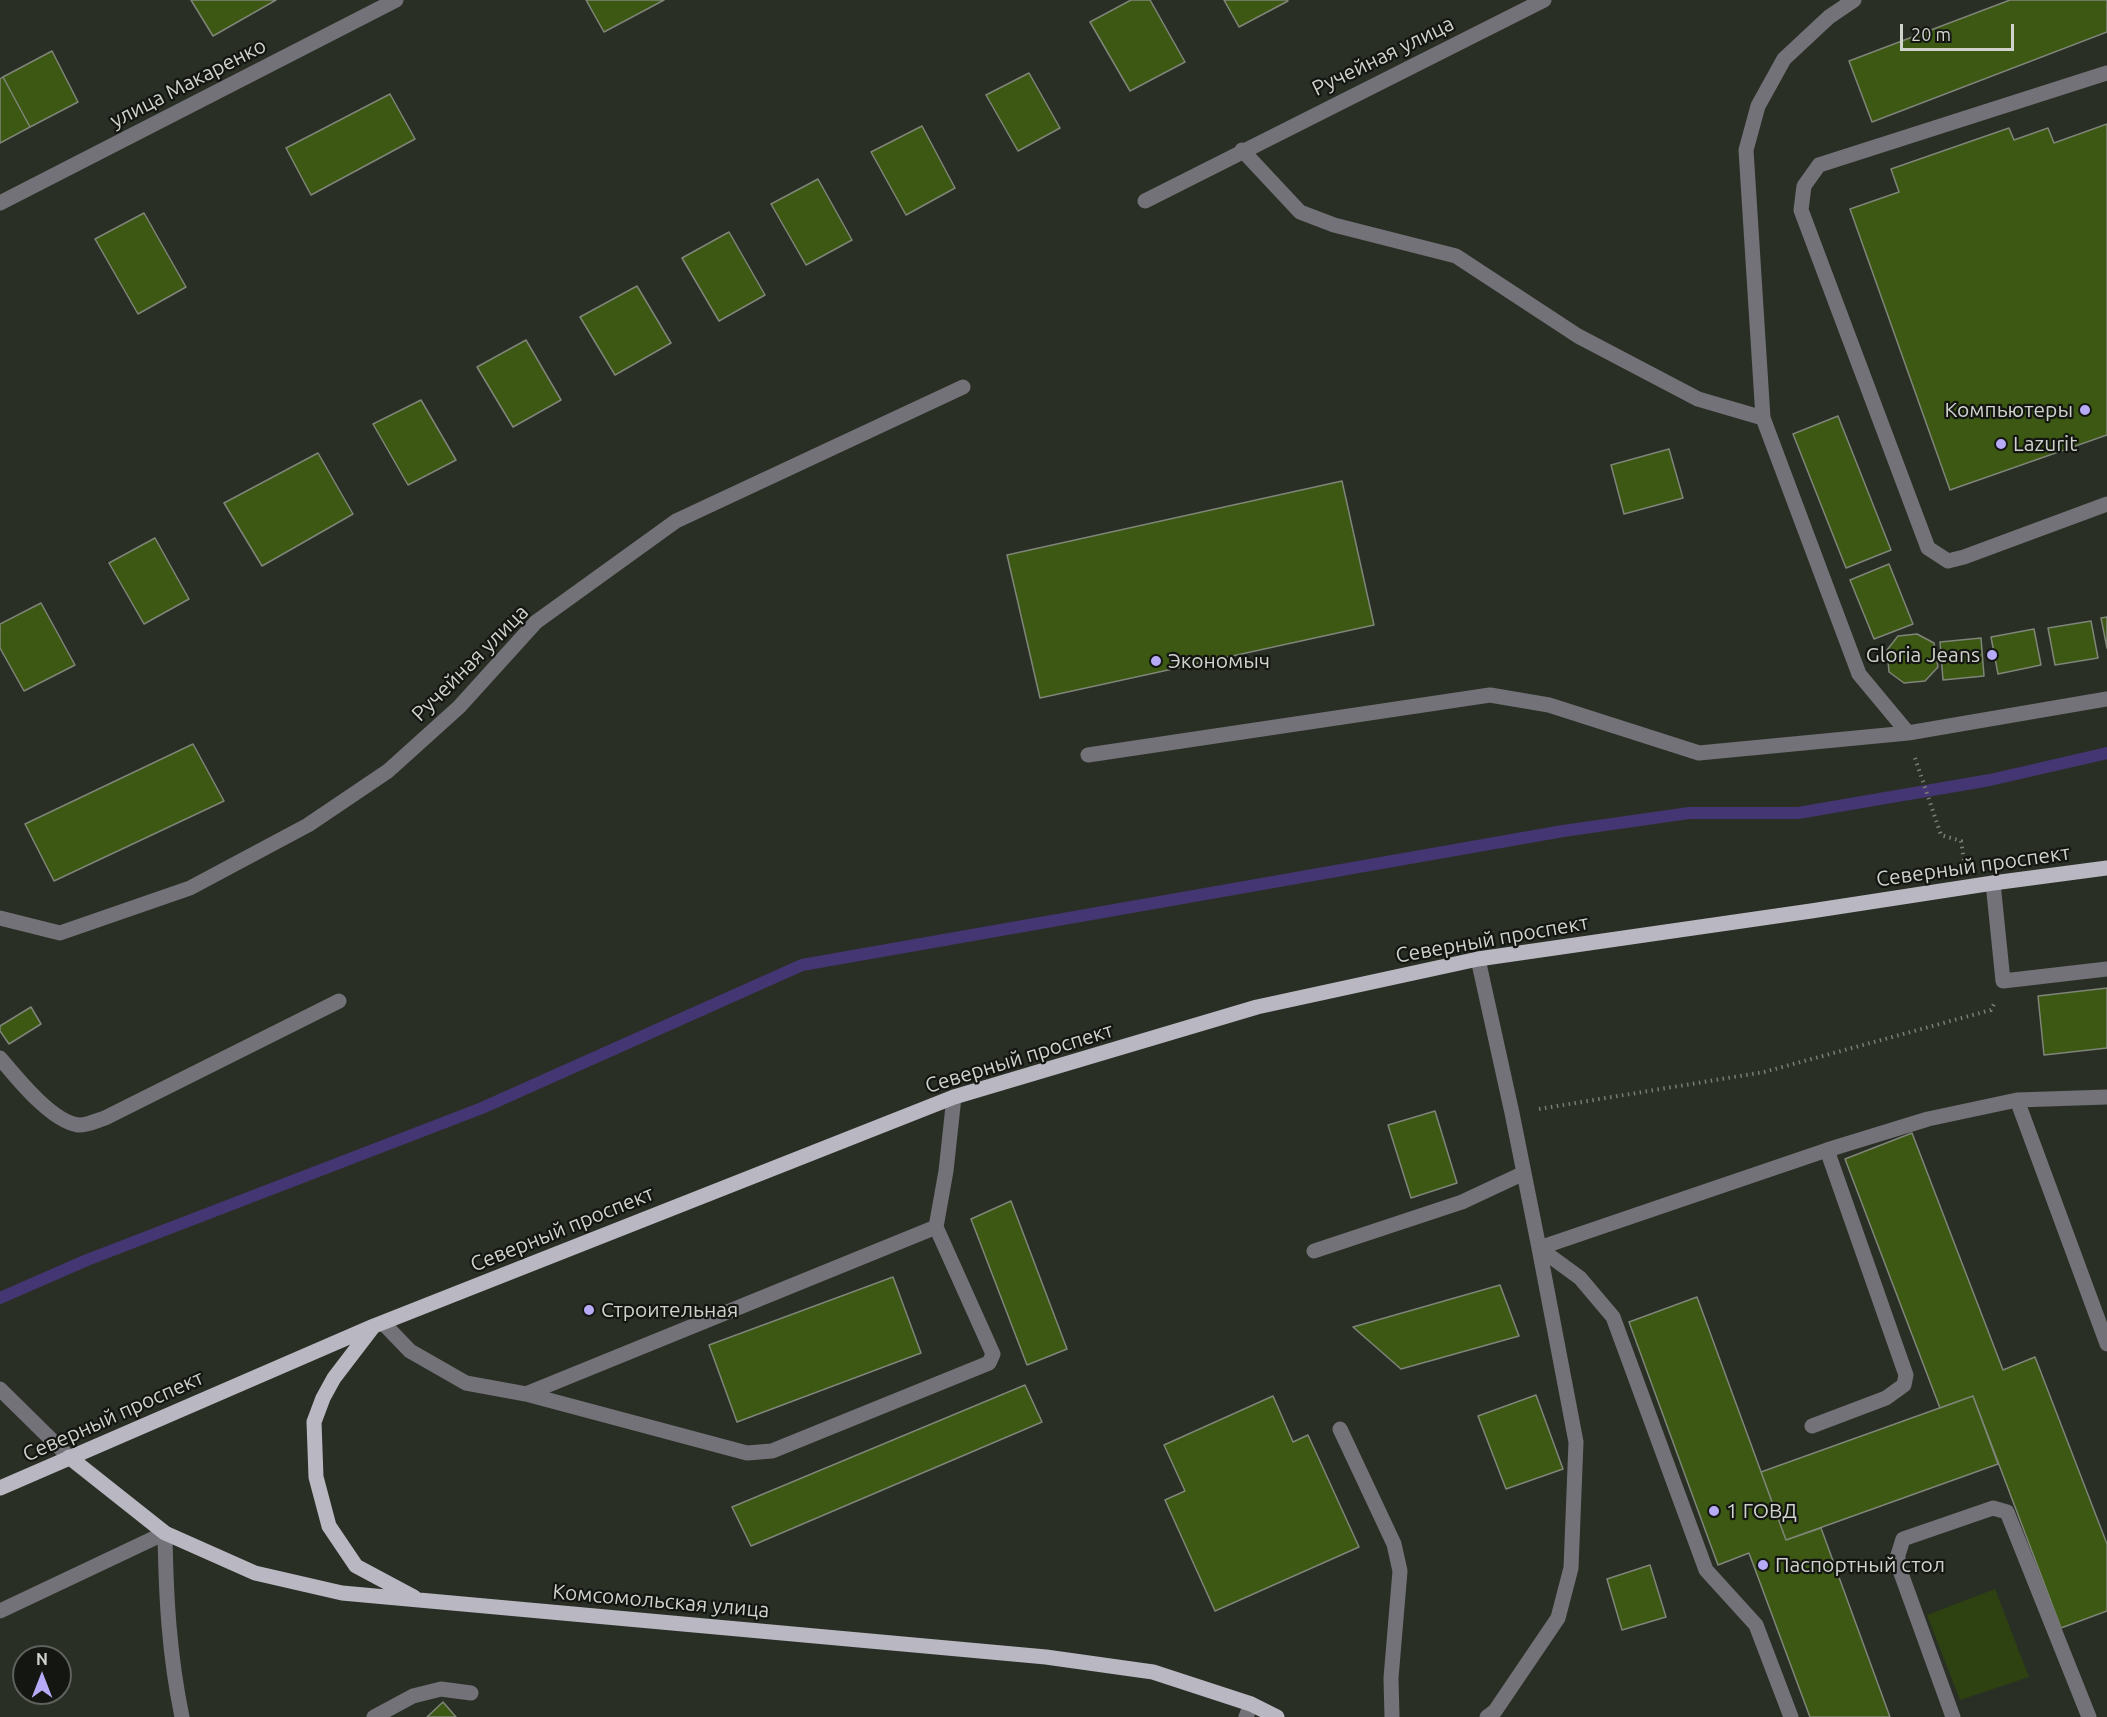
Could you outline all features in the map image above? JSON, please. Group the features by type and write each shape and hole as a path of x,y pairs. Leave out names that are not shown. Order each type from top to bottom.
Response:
{"main road":[{"name":"Северный проспект","path":"0,1488 378,1325 954,1097 1257,1007 1478,959 2107,868"},
{"path":"378,1325 334,1378 322,1398 314,1422 315,1477 329,1526 356,1566 419,1600"},
{"name":"Комсомольская улица","path":"69,1457 165,1533 255,1573 342,1593 1046,1657 1153,1672 1249,1711 1277,1717"}],"street":[{"name":"улица Макаренко","path":"0,203 396,0"},
{"name":"Ручейная улица","path":"1145,201 1242,150 1544,0"},
{"path":"1854,0 1829,17 1784,59 1758,106 1746,150 1763,418 1859,674 1908,733"},
{"path":"2107,73 1819,165 1804,186 1801,210 1928,548 1948,561 2107,504"},
{"path":"1242,150 1300,212 1334,225 1456,256 1588,342 1698,399 1763,418"},
{"name":"Ручейная улица","path":"0,918 60,933 190,888 308,825 397,763 459,707 536,622 676,521 963,387"},
{"path":"1088,755 1490,695 1550,705 1698,753 1908,733 2107,699"},
{"path":"1993,883 2003,981 2107,969"},
{"path":"1478,959 1512,1113 1576,1442 1571,1568 1558,1618 1495,1711 1487,1717"},
{"path":"0,1058 35,1098 59,1117 79,1125 105,1118 339,1001"},
{"path":"1539,1248 1827,1150 1928,1119 2017,1100 2107,1096"},
{"path":"378,1325 410,1351 466,1383 526,1394 747,1453 772,1451 989,1363 993,1354 936,1227 946,1171 954,1097"},
{"path":"2017,1100 2107,1344"},
{"path":"1812,1426 1886,1398 1904,1385 1906,1375 1827,1150"},
{"path":"1314,1251 1462,1202 1524,1173"},
{"path":"526,1394 936,1227"},
{"path":"1539,1248 1580,1278 1613,1317 1706,1570 1756,1626 1791,1717"},
{"path":"0,1389 69,1457"},
{"path":"1340,1429 1394,1544 1400,1571 1391,1678 1392,1717"},
{"path":"1953,1717 1898,1565 1898,1555 1903,1539 1993,1508 2007,1512 2089,1717"},
{"path":"0,1611 165,1533 166,1598 173,1672 182,1717"},
{"path":"374,1717 413,1696 441,1689 471,1693"}],"path":[{"path":"1914,756 1933,815"},
{"path":"1512,1113 1764,1072 1991,1010 2003,981"}],"green space":[{"path":"1995,1589 2029,1677 1960,1700 1927,1615"}],"building":[{"path":"191,0 276,0 213,36"},
{"path":"586,0 664,0 604,32"},
{"path":"1131,0 1150,0 1185,62 1130,91 1090,22"},
{"path":"1224,0 1287,0 1288,1 1239,27"},
{"path":"2010,0 2107,0 2107,32 1872,122 1849,61"},
{"path":"52,51 78,102 30,127 3,77"},
{"path":"1029,73 1060,128 1018,151 986,95"},
{"path":"3,77 30,127 0,143 0,79"},
{"path":"390,94 415,139 311,195 286,148"},
{"path":"2107,124 2107,435 1950,490 1850,209 1899,192 1891,169 2009,128 2014,140 2048,128 2054,143"},
{"path":"922,126 955,188 906,215 871,152"},
{"path":"818,179 852,240 806,265 771,204"},
{"path":"144,213 186,287 138,314 95,239"},
{"path":"729,232 765,295 719,321 682,258"},
{"path":"637,286 671,343 615,375 580,317"},
{"path":"526,340 561,400 513,427 477,367"},
{"path":"421,400 456,460 408,485 373,424"},
{"path":"1838,416 1891,550 1846,568 1793,434"},
{"path":"1669,449 1683,498 1624,514 1611,465"},
{"path":"318,453 353,514 262,566 224,503"},
{"path":"1342,481 1374,625 1040,698 1007,555"},
{"path":"155,538 189,599 144,624 109,563"},
{"path":"1889,564 1913,624 1874,639 1850,580"},
{"path":"41,603 75,665 24,691 0,648 0,624"},
{"path":"2107,617 2107,648 2101,618"},
{"path":"2091,621 2098,658 2055,665 2048,628"},
{"path":"2034,629 2041,665 1998,674 1991,637"},
{"path":"1917,634 1934,643 1938,667 1925,681 1904,683 1889,672 1887,650 1898,636"},
{"path":"1981,638 1984,676 1943,680 1940,642"},
{"path":"193,744 224,801 54,881 25,824"},
{"path":"2107,988 2107,1048 2044,1055 2038,996"},
{"path":"31,1007 41,1024 9,1044 0,1031 0,1026"},
{"path":"1435,1111 1457,1183 1411,1198 1388,1125"},
{"path":"1912,1133 2003,1370 2035,1357 2107,1544 2107,1611 2061,1628 1973,1396 1940,1408 1845,1159"},
{"path":"1011,1201 1067,1349 1027,1365 971,1219"},
{"path":"893,1277 921,1353 737,1422 709,1345"},
{"path":"1500,1285 1519,1336 1401,1369 1353,1327"},
{"path":"1697,1297 1786,1540 1821,1528 1890,1717 1810,1717 1749,1553 1718,1565 1629,1322"},
{"path":"1025,1385 1042,1422 751,1546 732,1507"},
{"path":"1536,1395 1563,1469 1506,1489 1478,1416"},
{"path":"1273,1396 1293,1442 1308,1435 1359,1547 1215,1611 1165,1500 1185,1491 1164,1445"},
{"path":"1973,1396 1998,1464 1786,1540 1761,1472"},
{"path":"1650,1565 1666,1617 1622,1630 1607,1579"},
{"path":"443,1702 456,1717 427,1717"}],"waterway":[{"path":"0,1298 87,1260 482,1108 802,965 1563,831 1689,813 1798,813 1990,780 2107,753"}],"place":[{"name":"Компьютеры","path":"2085,410"},
{"name":"Lazurit","path":"2001,444"},
{"name":"Gloria Jeans","path":"1992,655"},
{"name":"Экономыч","path":"1156,661"},
{"name":"Строительная","path":"589,1310"},
{"name":"1 ГОВД","path":"1714,1511"},
{"name":"Паспортный стол","path":"1763,1565"}]}
